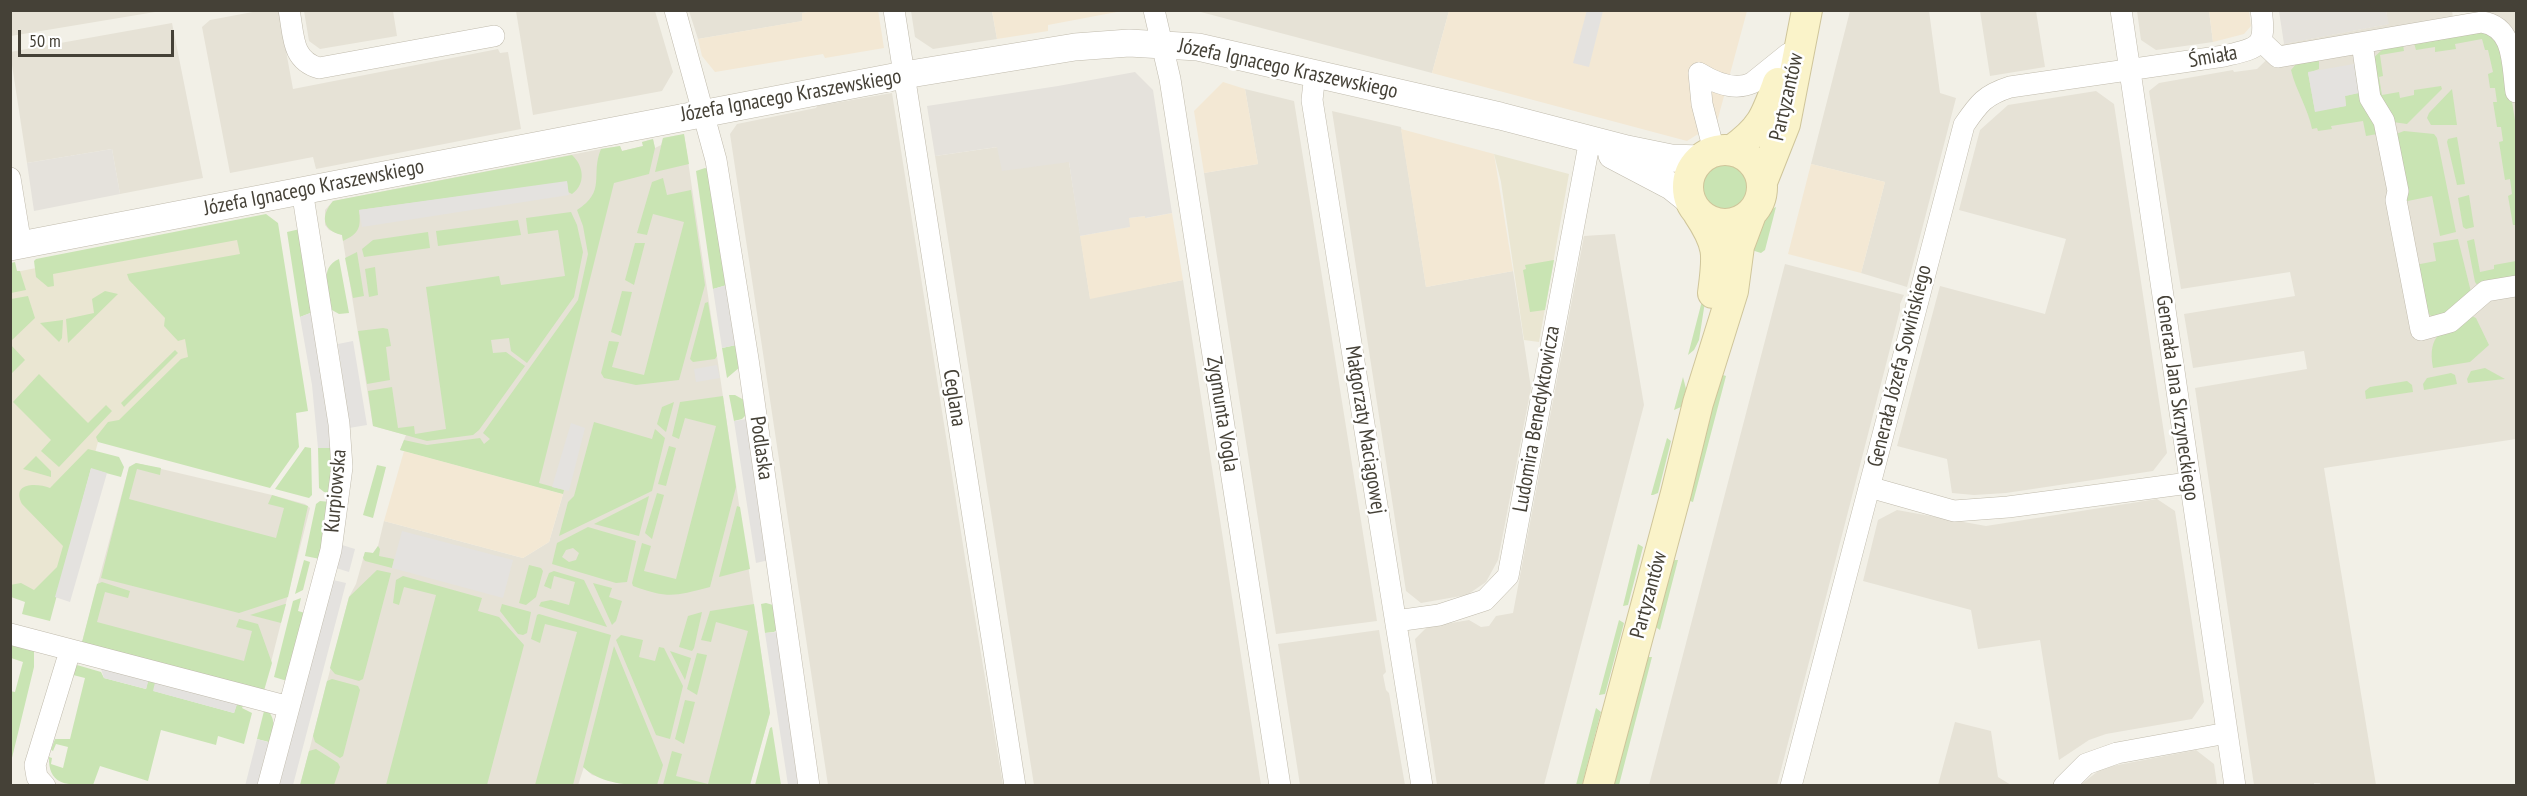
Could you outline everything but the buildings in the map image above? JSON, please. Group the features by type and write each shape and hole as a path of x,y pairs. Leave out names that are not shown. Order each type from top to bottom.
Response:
{"main road":[{"name":"Partyzantów","path":"1715,154 1748,139 1764,120 1801,10"},
{"name":"Partyzantów","path":"1762,182 1785,124 1806,10"},
{"path":"1715,154 1743,154 1759,171 1762,182 1760,200 1751,214 1730,224 1719,224 1695,208 1689,180 1715,154"},
{"name":"Partyzantów","path":"1695,208 1713,236 1717,259 1698,404"},
{"name":"Partyzantów","path":"1598,786 1698,404 1732,291 1739,246 1751,214"}],"street":[{"path":"289,10 300,58 309,65 319,68 494,36"},
{"name":"Podlaska","path":"675,10 716,160 748,359 809,786"},
{"name":"Ceglana","path":"894,10 1015,786"},
{"name":"Zygmunta Vogla","path":"1154,10 1172,91 1280,786"},
{"name":"Generała Jana Skrzyneckiego","path":"2121,10 2235,786"},
{"name":"Śmiała","path":"2131,70 2249,50 2261,41 2264,31 2261,10"},
{"path":"2261,41 2278,57 2482,22 2494,24 2506,38 2517,92"},
{"path":"2362,43 2370,99 2381,113 2386,131 2398,191 2396,200 2421,330 2450,322 2486,291 2517,286"},
{"name":"Józefa Ignacego Kraszewskiego","path":"16,246 703,112 1075,46 1162,44 1197,47 1671,158 1715,154"},
{"path":"1715,154 1704,113 1699,73 1725,85 1745,86 1788,54"},
{"name":"Generała Józefa Sowińskiego","path":"1791,786 1964,125 1974,109 1990,94 2010,87 2131,70"},
{"name":"Małgorzaty Maciągowej","path":"1315,74 1312,100 1422,786"},
{"name":"Józefa Ignacego Kraszewskiego","path":"1584,138 1671,186 1695,208"},
{"name":"Ludomira Benedyktowicza","path":"1396,621 1439,615 1485,600 1508,576 1584,138"},
{"path":"10,178 16,246"},
{"name":"Kurpiowska","path":"268,786 331,550 342,468 339,424 302,190"},
{"path":"1869,487 1954,511 2008,507 2189,483"},
{"path":"10,634 289,707"},
{"path":"45,786 37,777 35,765 70,651"},
{"path":"2064,786 2086,764 2117,753 2227,733"}],"shaded area":[{"path":"11,10 161,10 161,11 11,36"},
{"path":"878,10 884,48 825,58 823,54 715,72 702,56 698,39 802,21 802,13 814,11"},
{"path":"1122,10 1048,25 1048,31 997,39 992,11"},
{"path":"1587,10 1603,11 1589,67 1573,63"},
{"path":"258,11 277,11 279,13 293,89 498,49 500,53 508,52 521,129 316,169 313,157 230,173 202,27 210,20"},
{"path":"304,11 393,11 397,36 320,49 309,41"},
{"path":"516,11 655,11 673,72 662,91 533,115"},
{"path":"689,11 814,11 802,13 803,21 698,39"},
{"path":"911,11 992,11 997,39 933,49 915,37"},
{"path":"1197,11 1449,11 1432,73"},
{"path":"1449,11 1747,11 1717,122 1687,141 1432,73"},
{"path":"1850,11 1929,11 1940,93 1956,98 1907,287 1861,273 1885,182 1811,164"},
{"path":"1980,11 2036,11 2045,67 1990,76"},
{"path":"2137,11 2209,11 2213,42 2156,50 2141,40"},
{"path":"2209,11 2249,11 2251,26 2244,34 2213,42"},
{"path":"2279,11 2386,11 2389,24 2284,44"},
{"path":"2386,11 2452,11 2453,17 2497,11 2516,11 2516,439 2324,468 2376,785 2314,783 2314,786 2254,785 2195,388 2307,369 2304,351 2193,368 2184,314 2295,296 2290,272 2181,289 2149,91 2159,83 2233,70 2234,72 2257,69 2283,44 2388,24"},
{"path":"172,23 203,178 120,194 112,149 27,163 10,52"},
{"path":"2354,64 2359,93 2345,96 2346,106 2315,112 2308,72"},
{"path":"1135,72 1153,90 1172,213 1145,218 1145,216 1129,218 1130,227 1080,236 1069,162 1002,171 997,147 935,156 927,106"},
{"path":"1223,82 1245,89 1258,164 1204,173 1194,111"},
{"path":"1245,89 1294,101 1377,621 1276,634 1204,173 1258,164"},
{"path":"2096,91 2114,104 2167,453 2153,471 2006,493 1974,495 1952,493 1947,459 1897,446 1940,286 2045,314 2066,239 1959,210 1980,130 2008,105"},
{"path":"892,93 1003,785 828,785 730,134 737,124 817,106"},
{"path":"1332,111 1401,127 1426,287 1513,271 1531,388 1498,560 1486,582 1467,595 1421,603 1406,591"},
{"path":"1401,129 1494,154 1513,271 1426,287"},
{"path":"684,134 770,713 750,785 629,785 592,775 584,767 578,785 300,786 349,597 356,584 365,552 373,553 378,546 384,521 523,558 549,542 563,494 400,450 406,435 373,426 342,235 329,230 325,225 325,210 333,201 601,149 620,146 622,151 643,146 642,142 653,139 655,148 661,145 663,138"},
{"path":"998,147 1069,162 1090,298 1183,280 1261,785 1034,785 935,156"},
{"path":"112,149 120,194 34,211 27,163"},
{"path":"1494,154 1569,174 1539,342 1524,340 1501,182"},
{"path":"1811,164 1885,182 1861,273 1788,254"},
{"path":"567,181 569,195 362,227 359,210"},
{"path":"1172,213 1183,280 1090,299 1080,236 1129,227 1129,218 1145,216 1146,218"},
{"path":"271,221 301,402 98,442 54,602 11,590 11,273"},
{"path":"1615,234 1644,405 1544,785 1437,785 1415,639 1427,627 1469,620 1481,627 1489,626 1496,616 1513,613 1584,236"},
{"path":"1785,264 1904,295 1777,785 1649,785"},
{"path":"727,285 736,345 722,348 713,289"},
{"path":"313,312 332,447 330,448 318,448 312,385 300,317"},
{"path":"353,341 367,425 349,428 338,344"},
{"path":"717,365 720,378 696,382 694,369"},
{"path":"747,419 769,560 756,563 734,421"},
{"path":"571,423 585,428 569,491 552,487"},
{"path":"404,451 563,494 549,542 523,558 384,521"},
{"path":"136,463 272,495 305,504 310,508 263,694 81,646 129,467"},
{"path":"91,468 107,473 70,602 55,597"},
{"path":"2157,499 2175,511 2204,702 2192,719 2106,734 2089,740 2059,760 2040,640 1978,649 1971,610 1863,581 1878,520 1897,510 1986,526"},
{"path":"402,531 513,560 503,598 392,568"},
{"path":"342,545 355,549 349,572 336,568"},
{"path":"333,580 346,583 293,785 279,786"},
{"path":"1379,630 1386,672 1383,675 1386,690 1389,693 1405,785 1300,785 1278,644"},
{"path":"778,632 802,785 788,785 765,633"},
{"path":"99,663 150,676 146,689 104,678"},
{"path":"156,678 239,699 234,713 153,691"},
{"path":"1955,722 1991,731 1998,777 2011,785 1938,785"},
{"path":"257,739 271,743 260,785 245,786"},
{"path":"2196,750 2214,764 2217,785 2079,786 2102,768"}],"green space":[{"path":"2480,28 2502,42 2516,126 2516,225 2513,225 2508,196 2512,194 2510,179 2505,180 2499,142 2503,141 2501,127 2497,127 2493,102 2497,102 2495,88 2490,88 2488,74 2493,72 2488,50 2485,50 2482,39 2455,44 2456,49 2435,52 2435,47 2416,50 2414,43"},
{"path":"2400,43 2404,51 2380,55 2383,76 2379,77 2382,95 2399,92 2400,98 2414,95 2414,90 2441,86 2442,89 2407,124 2393,122 2379,101 2372,59 2382,50"},
{"path":"2315,59 2319,61 2319,69 2308,73 2315,111 2346,106 2345,96 2358,93 2354,64 2377,134 2366,136 2363,121 2331,126 2332,129 2318,131 2317,128 2312,129 2291,70 2297,63"},
{"path":"2452,89 2457,125 2431,125 2427,118 2429,113"},
{"path":"2404,131 2434,134 2437,138 2456,232 2440,236 2432,196 2403,202 2396,134"},
{"path":"684,134 689,164 655,172 663,138"},
{"path":"2457,137 2465,184 2457,185 2447,142 2448,139"},
{"path":"653,139 655,148 649,174 614,183 539,483 564,490 563,494 400,450 404,440 427,445 480,438 484,444 490,439 483,433 578,300 588,254 583,226 577,210 592,196 595,189 601,149 620,146 622,151 643,146 642,142"},
{"path":"572,155 579,164 582,175 580,185 572,194 568,192 567,182 359,210 358,229 343,241 342,235 330,230 325,221 326,212 333,201"},
{"path":"1724,158 1734,160 1742,166 1748,174 1750,184 1748,194 1742,202 1734,208 1724,210 1714,208 1706,202 1700,194 1698,184 1700,174 1706,166 1714,160"},
{"path":"709,169 727,285 713,289 696,171"},
{"path":"663,178 667,195 691,190 705,285 679,380 636,385 604,378 601,373 609,341 619,342 612,367 644,375 684,222 653,214 647,235 637,233 652,182"},
{"path":"2469,195 2474,227 2466,229 2463,227 2458,198"},
{"path":"1776,207 1765,250 1761,253 1745,248 1762,219"},
{"path":"571,212 577,225 583,252 574,297 527,363 511,351 509,338 491,340 493,353 506,352 525,366 479,430 473,435 427,441 373,426 368,391 392,387 398,428 414,426 415,434 446,429 426,287 499,276 501,285 565,276 558,230 528,234 526,218"},
{"path":"266,214 278,223 308,411 296,413 299,447 270,488 98,442 96,437 108,422 119,420 181,359 188,357 185,339 178,341 164,326 165,318 129,280 127,274 240,254 237,240 53,274 54,286 48,287 36,277 34,261"},
{"path":"518,220 521,235 438,246 436,231"},
{"path":"300,229 313,312 300,317 287,232"},
{"path":"428,232 430,248 364,257 362,249 373,240"},
{"path":"2458,239 2471,292 2459,309 2432,317 2427,312 2415,265 2436,261 2433,243"},
{"path":"2474,239 2480,272 2494,269 2494,265 2516,261 2516,280 2478,286 2475,282 2467,241"},
{"path":"635,243 645,243 634,285 625,280"},
{"path":"357,252 364,296 353,298 345,258"},
{"path":"339,259 349,313 339,314 332,310 326,281 329,268"},
{"path":"1554,260 1545,310 1530,312 1523,270 1526,269 1525,265"},
{"path":"15,262 26,290 11,293 11,263"},
{"path":"375,267 378,295 369,297 365,269"},
{"path":"1710,270 1699,340 1694,350 1688,355"},
{"path":"105,291 118,294 68,343 66,319 94,313 92,299"},
{"path":"622,291 632,292 621,336 611,332"},
{"path":"28,296 35,318 11,341 11,299"},
{"path":"708,302 717,356 715,359 693,362 690,359 705,303"},
{"path":"2470,315 2476,318 2489,345 2470,362 2433,368 2432,347 2439,334"},
{"path":"63,320 62,338 59,342 40,323"},
{"path":"388,329 391,346 386,347 390,380 367,384 358,331"},
{"path":"11,345 25,360 11,374"},
{"path":"736,345 740,367 727,378 722,348"},
{"path":"175,350 178,353 124,407 121,403"},
{"path":"2485,368 2505,379 2468,383 2467,379 2471,371"},
{"path":"2451,373 2455,375 2457,384 2424,390 2423,384 2427,378"},
{"path":"39,374 88,423 106,405 112,411 59,467 41,451 51,440 13,402"},
{"path":"1723,375 1726,376 1693,502 1687,498 1719,379"},
{"path":"1683,377 1686,389 1681,407 1674,410"},
{"path":"2407,381 2412,385 2413,392 2366,399 2365,391 2370,387"},
{"path":"729,395 735,395 744,400 746,415 742,419 734,421"},
{"path":"723,396 736,487 710,587 672,595 633,586 642,543 651,546 644,571 676,579 716,426 685,418 679,439 672,436 680,402"},
{"path":"674,402 666,432 657,424 662,407"},
{"path":"594,422 652,439 655,429 665,438 652,491 559,536 568,502 574,496"},
{"path":"1667,438 1671,441 1658,493 1651,495"},
{"path":"669,446 676,448 666,486 658,484"},
{"path":"305,447 311,448 312,495 309,498 275,489"},
{"path":"318,448 330,448 332,451 332,493 324,492 319,488"},
{"path":"88,449 119,457 124,467 121,477 91,469 50,621 22,614 25,602 11,597 10,585 21,583 34,590 57,567 63,546 22,504 20,492 23,488 33,485 50,488"},
{"path":"36,456 51,471 51,477 23,469"},
{"path":"136,463 161,468 160,475 137,469 129,499 276,538 284,508 268,504 272,495 308,506 288,597 239,613 101,578 129,467"},
{"path":"377,465 386,467 373,518 363,515"},
{"path":"657,493 664,495 652,539 645,533"},
{"path":"649,496 639,536 594,524"},
{"path":"320,501 330,502 320,559 305,556 316,504"},
{"path":"737,506 740,507 750,569 719,577"},
{"path":"588,527 636,541 627,582 616,583 552,564 557,543","holes":["573,548 579,553 576,560 569,562 562,557 566,550"]},
{"path":"1638,544 1643,547 1628,605 1623,606"},
{"path":"378,546 379,556 394,559 392,568 365,561 363,558 365,552 373,553"},
{"path":"304,560 310,562 303,590 295,594"},
{"path":"1678,560 1660,630 1654,626 1670,562"},
{"path":"529,565 541,568 543,571 536,597 526,605 519,603"},
{"path":"377,570 391,573 363,679 359,681 335,674 330,668 349,597"},
{"path":"554,571 584,580 607,627 539,606 541,602 551,600 569,605 575,582 554,576 551,589 544,586 549,573"},
{"path":"403,576 482,598 478,611 499,617 524,645 487,785 386,785 436,595 404,587 399,605 393,603 396,580"},
{"path":"102,582 130,591 128,598 105,592 97,622 244,661 252,631 236,627 239,619 258,624 272,663 263,694 81,646 97,584"},
{"path":"593,583 612,588 609,597 622,601 616,621 612,625"},
{"path":"301,598 298,611 305,613 287,681 274,677 293,601"},
{"path":"285,604 281,623 250,615"},
{"path":"502,604 531,612 527,633 518,634 500,611"},
{"path":"754,604 770,713 750,785 663,785 672,751 682,754 676,776 708,784 748,631 716,622 711,642 701,640 710,611"},
{"path":"761,604 773,605 779,628 774,632 765,633"},
{"path":"702,612 694,648 692,651 679,647 688,616"},
{"path":"539,614 611,635 573,785 535,785 577,632 545,624 540,643 531,639"},
{"path":"1619,620 1624,623 1605,694 1599,695"},
{"path":"621,635 643,640 639,657 655,661 659,647 664,648 683,686 670,739 656,735 616,640"},
{"path":"12,646 34,648 34,667 11,762 10,691 15,692 23,662 11,658"},
{"path":"614,646 663,765 657,785 608,781 583,767"},
{"path":"670,651 691,658 685,680"},
{"path":"697,653 707,655 697,695 687,689"},
{"path":"1646,657 1652,657 1619,785 1612,786"},
{"path":"77,665 101,672 104,678 146,689 148,680 156,680 154,691 234,713 237,703 252,713 244,744 218,736 216,745 161,730 148,781 100,766 93,785 62,782 52,774 49,757 52,758 51,764 63,768 68,747 56,744 53,751 51,750 55,739 70,739 85,678 73,675"},
{"path":"332,679 358,686 360,690 343,756 340,758 315,742 313,736 327,681"},
{"path":"685,700 695,702 684,744 675,739"},
{"path":"265,707 273,720 269,742 257,739"},
{"path":"1596,708 1601,712 1582,785 1576,785"},
{"path":"772,727 781,785 755,785 770,728"},
{"path":"316,749 338,763 340,767 334,785 300,785 309,751"}]}
